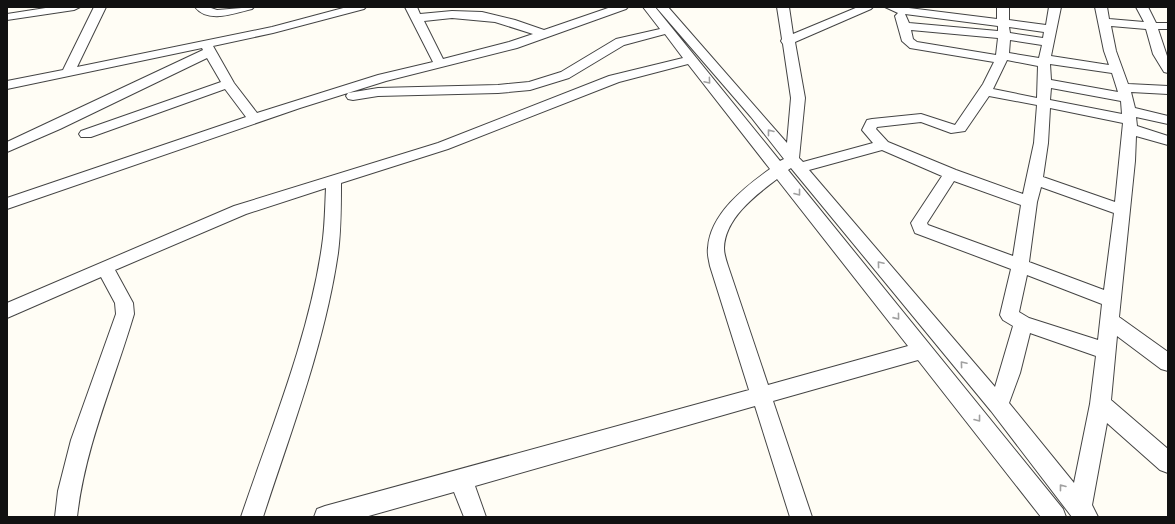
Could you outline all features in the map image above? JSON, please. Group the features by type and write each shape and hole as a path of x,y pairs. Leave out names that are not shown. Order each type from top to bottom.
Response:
{"street":[{"path":"7,17 74,7"},
{"path":"68,72 100,7"},
{"path":"201,7 206,12 213,13 248,7"},
{"path":"7,85 68,72 207,48 360,7"},
{"path":"411,7 440,64"},
{"path":"7,204 284,108 382,78 513,45 622,7"},
{"path":"649,7 756,114 790,166 924,350 1056,517"},
{"path":"662,7 691,60 790,166 981,386 1083,513"},
{"path":"783,7 787,41 793,65 798,98 790,166"},
{"path":"787,41 867,7"},
{"path":"1003,7 1002,22 1004,35 1002,57 995,73 975,108 960,128 957,129 921,118 872,123 869,130 883,145 951,174 1029,202"},
{"path":"1055,7 1044,61 1045,83 1041,144 1035,180 1029,202 1020,267 1008,312 1012,318 1023,323 1106,351"},
{"path":"1142,7 1152,26 1154,41 1158,52 1168,69"},
{"path":"895,8 1002,22 1050,36"},
{"path":"895,8 905,26 908,41 914,45 1116,70"},
{"path":"417,18 455,13 490,16 511,21 544,34"},
{"path":"1083,513 1100,404 1110,320 1122,210 1128,109 1116,70 1102,14 1152,26 1168,26"},
{"path":"905,26 957,29 1004,35 1050,36"},
{"path":"284,108 313,107 368,93 530,86 565,75 601,52 620,42 674,31"},
{"path":"207,48 228,84 254,118"},
{"path":"7,147 55,126 207,48"},
{"path":"7,312 188,231 240,210 444,146 614,79 691,60"},
{"path":"1045,83 1168,120"},
{"path":"86,134 228,84"},
{"path":"984,91 1044,103 1128,109 1168,90"},
{"path":"1128,109 1168,141"},
{"path":"801,517 719,266 716,247 720,233 727,218 745,198 790,166 883,145"},
{"path":"951,174 919,223 920,227 927,233 1112,300"},
{"path":"252,517 297,381 317,306 329,255 334,180"},
{"path":"1035,180 1122,210"},
{"path":"66,517 68,497 80,448 125,314 124,303 106,269"},
{"path":"1110,320 1168,363"},
{"path":"998,406 1010,374 1023,323"},
{"path":"325,517 924,350"},
{"path":"958,394 981,386"},
{"path":"1100,404 1168,463"},
{"path":"461,479 475,517"}]}
